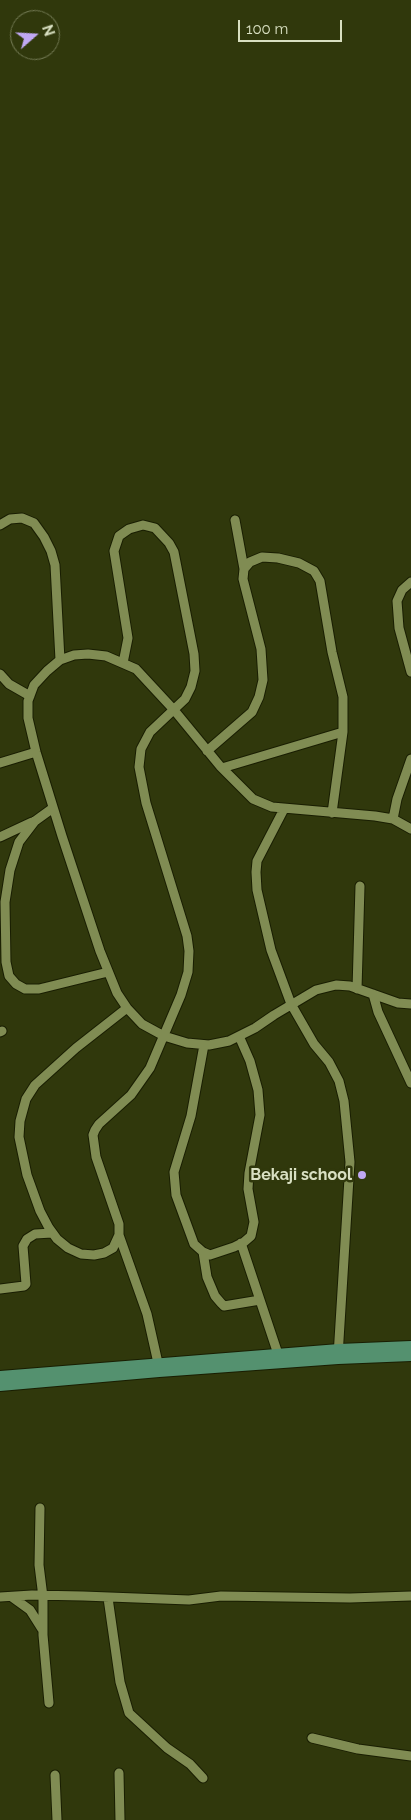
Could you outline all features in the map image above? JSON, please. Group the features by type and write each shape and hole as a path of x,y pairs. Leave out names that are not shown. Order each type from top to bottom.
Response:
{"main road":[{"path":"0,1376 108,1372 338,1354 411,1346"},
{"path":"0,1386 108,1372 158,1363 278,1354 411,1356"}],"street":[{"path":"0,525 10,519 22,518 34,523 51,551 55,565 60,660"},
{"path":"207,751 252,712 259,697 263,680 261,649 243,579 244,569 235,520"},
{"path":"123,663 128,638 114,551 119,536 129,529 143,525 155,528 169,543 174,552 194,654 195,671 185,700 150,732 141,749 139,767 146,803 187,936 189,951 188,972 181,995 150,1068 131,1095 99,1124 93,1135 96,1158 119,1224 119,1236 147,1314 158,1363"},
{"path":"244,569 250,562 262,557 278,558 314,571 320,581 329,637 343,696 343,732 332,813"},
{"path":"411,582 402,590 397,601 399,628 411,672"},
{"path":"411,829 392,819 284,809 272,807 253,799 222,768 174,710 136,669 106,656 74,655 60,660 47,670 34,686 30,696 28,718 36,752 91,926 117,993 127,1008 142,1024 164,1036 187,1043 204,1045 229,1041 256,1028 316,990 336,985 350,986 398,1002 411,1004"},
{"path":"0,674 9,684 30,696"},
{"path":"222,768 343,732"},
{"path":"0,763 36,752"},
{"path":"392,819 396,799 411,759"},
{"path":"0,837 35,820 53,808"},
{"path":"284,809 257,861 257,890 271,950 292,1004 314,1044 329,1062 340,1081 348,1124 350,1162 338,1354"},
{"path":"35,820 19,842 10,870 5,902 6,962 10,976 16,984 26,988 39,989 108,972"},
{"path":"357,988 360,886"},
{"path":"373,994 378,1012 411,1083"},
{"path":"119,1236 112,1248 104,1253 94,1255 81,1254 68,1248 52,1233 40,1211 28,1175 19,1137 20,1121 26,1099 35,1085 50,1070 127,1008"},
{"path":"204,1045 191,1116 174,1172 176,1195 185,1225 194,1244 210,1255 241,1244 251,1236 254,1222 248,1189 249,1173 260,1115 258,1090 250,1061 240,1036"},
{"path":"0,1290 16,1288 26,1284 24,1246 27,1239 35,1234 52,1233"},
{"path":"241,1244 278,1354"},
{"path":"203,1252 207,1277 215,1296 224,1306 260,1300"},
{"path":"40,1508 39,1565 43,1597 43,1630 49,1703"},
{"path":"0,1597 145,1597 188,1600 221,1596 350,1598 411,1596"},
{"path":"12,1597 30,1610 43,1630"},
{"path":"108,1598 120,1682 129,1713 167,1748 190,1764 203,1778"},
{"path":"312,1738 358,1749 411,1756"},
{"path":"119,1773 120,1820"},
{"path":"55,1775 58,1820"}],"place":[{"name":"Bekaji school","path":"362,1175"}]}
